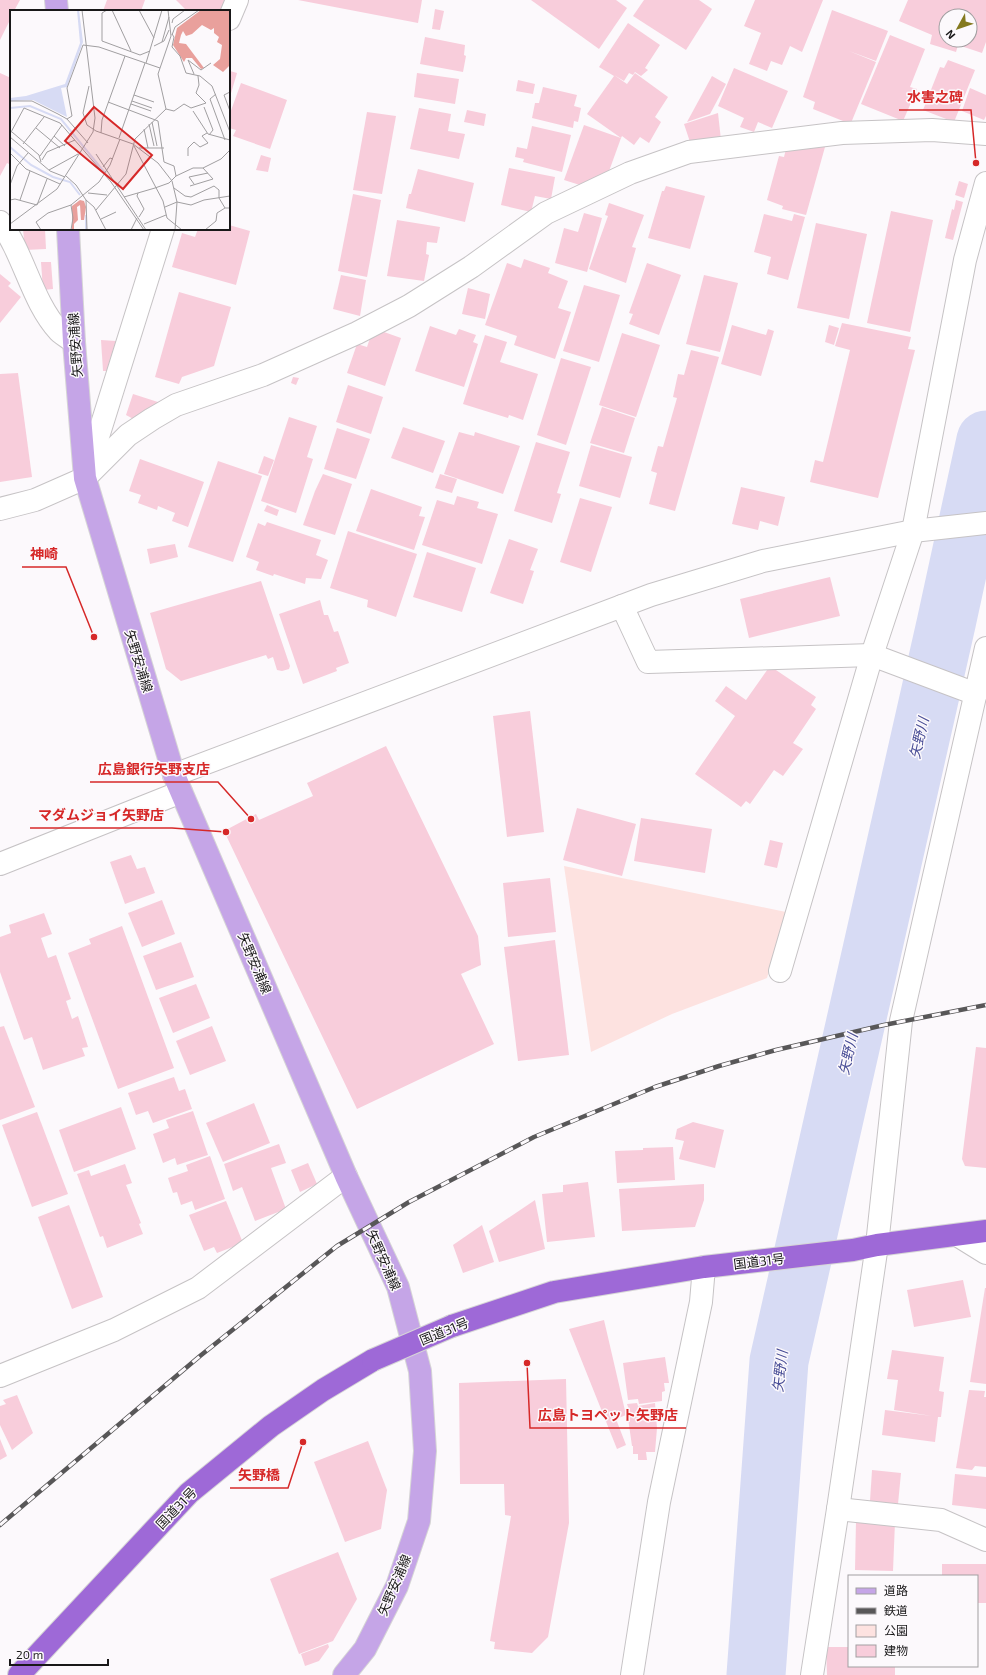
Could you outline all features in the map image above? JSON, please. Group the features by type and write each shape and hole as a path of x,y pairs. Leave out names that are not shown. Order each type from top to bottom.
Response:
{"highway":[{"name":"国道31号","path":"19,1675 188,1493 271,1426 322,1390 373,1360 452,1326 554,1292 704,1267 854,1250 877,1245 986,1231"}],"main road":[{"path":"56,0 57,10"},
{"name":"矢野安浦線","path":"68,230 74,342 85,478 178,784 346,1176 398,1287 420,1371 425,1451 418,1521 397,1586 365,1649 344,1675"}],"street":[{"path":"230,17 237,0"},
{"path":"0,509 35,500 85,478 128,435 176,405 263,375 362,331 409,306 464,271 546,213 630,173 689,152 842,133 932,130 986,134"},
{"path":"780,971 872,655 920,531 965,260 986,183"},
{"path":"0,222 19,255 42,306 59,331 74,342"},
{"path":"85,478 163,230"},
{"path":"0,864 178,784 651,595 763,561 920,531 986,523"},
{"path":"622,606 648,662 872,655 976,694"},
{"path":"812,1675 877,1245 901,1021 986,648"},
{"path":"0,1376 114,1330 198,1288 346,1176"},
{"path":"957,1235 986,1253"},
{"path":"632,1675 659,1502 701,1302 704,1267"},
{"path":"838,1509 941,1520 986,1540"}],"green space":[{"path":"564,866 786,912 767,978 672,1014 591,1052"}],"building":[{"path":"0,0 20,0 15,10 10,10 10,20 0,40"},
{"path":"107,0 145,0 141,10 103,10"},
{"path":"176,0 227,0 222,10 186,10"},
{"path":"298,0 422,0 418,23"},
{"path":"531,0 616,0 627,8 599,49"},
{"path":"644,0 699,0 712,9 686,50 633,16"},
{"path":"755,0 823,0 802,52 790,46 782,65 771,61 767,71 749,64 761,33 744,26"},
{"path":"908,0 986,0 986,42 982,53 967,48 978,48 978,8 938,8 938,46 930,44 932,35 899,21"},
{"path":"435,9 444,11 440,30 432,29"},
{"path":"832,10 888,31 876,61 849,51 876,62 851,123 813,109 815,102 803,97"},
{"path":"628,23 660,45 645,68 648,70 641,76 635,72 633,75 629,73 624,81 614,75 627,84 635,73 668,97 655,117 661,122 649,143 640,137 634,145 622,136 621,138 587,114 614,76 599,67"},
{"path":"890,35 925,49 910,87 917,89 903,121 861,104"},
{"path":"425,37 465,45 464,55 466,56 463,72 420,64"},
{"path":"943,48 957,48 956,52"},
{"path":"948,60 975,70 954,122 923,110 940,67 944,68"},
{"path":"734,68 788,91 772,128 758,122 754,132 740,127 744,118 718,106"},
{"path":"230,71 237,73 230,97"},
{"path":"0,73 10,78 10,164 7,163 0,176"},
{"path":"417,73 459,79 455,104 414,97"},
{"path":"712,76 726,84 710,114 687,122"},
{"path":"518,80 535,84 533,94 516,91"},
{"path":"241,83 287,100 270,149 233,136 236,130 230,128 230,113"},
{"path":"543,87 577,95 574,106 581,108 578,122 574,121 573,128 532,118 535,103 539,103"},
{"path":"970,88 986,95 986,116 984,120 962,111"},
{"path":"419,108 451,114 448,131 465,134 459,159 410,149"},
{"path":"467,110 486,114 484,126 464,122"},
{"path":"367,112 396,116 382,194 353,190"},
{"path":"718,113 721,140 691,145 684,124"},
{"path":"584,125 621,138 608,174 583,186 564,180"},
{"path":"532,126 571,135 562,172 523,162 524,159 515,157 517,147 527,149"},
{"path":"825,147 806,215 782,209 783,206 767,200 779,156 784,157 786,149"},
{"path":"261,155 271,158 268,172 256,170"},
{"path":"509,168 555,177 551,199 535,196 531,212 501,205"},
{"path":"418,169 474,183 465,222 406,208 409,194 411,194"},
{"path":"959,181 968,184 964,198 955,195"},
{"path":"666,186 705,196 690,249 648,238 662,191 664,191"},
{"path":"353,194 381,200 367,277 338,271"},
{"path":"956,200 963,202 953,240 945,238 952,209 954,210"},
{"path":"609,203 644,215 632,247 636,248 626,283 589,269 608,216 605,215"},
{"path":"891,211 933,220 910,332 867,323"},
{"path":"584,213 602,218 587,272 555,263 564,228 578,232"},
{"path":"764,214 792,221 794,214 805,217 788,280 767,274 771,257 754,252"},
{"path":"397,220 440,227 437,243 427,242 426,254 429,255 424,281 387,276"},
{"path":"816,223 867,234 849,319 797,308"},
{"path":"230,225 250,231 236,285 172,267 182,233 195,237 198,230 230,230"},
{"path":"23,230 45,230 46,249 25,250"},
{"path":"524,259 550,268 548,273 568,281 558,308 571,312 555,359 514,345 517,336 485,325 507,263 521,268"},
{"path":"41,262 51,262 53,289 43,290"},
{"path":"647,263 681,275 659,335 629,324 633,314 629,313"},
{"path":"0,274 11,283 8,286 21,297 0,323"},
{"path":"341,275 366,280 360,316 333,309"},
{"path":"704,275 738,283 720,352 686,344"},
{"path":"584,285 620,295 599,362 563,351"},
{"path":"468,288 490,294 485,319 462,314"},
{"path":"179,292 231,307 214,366 182,377 179,384 155,377"},
{"path":"842,323 911,337 908,349 915,350 878,498 810,482 815,460 823,462 850,350 835,346"},
{"path":"732,325 766,335 768,329 774,331 761,376 721,364"},
{"path":"829,325 839,328 834,345 825,342"},
{"path":"430,326 456,335 459,329 476,335 473,342 478,344 464,387 415,371"},
{"path":"384,332 401,338 385,386 347,373 357,344 367,347 370,338"},
{"path":"622,333 660,345 636,417 599,405"},
{"path":"485,335 507,342 500,362 538,374 523,420 509,415 508,418 463,404"},
{"path":"101,340 116,341 117,348 108,371 103,371"},
{"path":"691,350 719,357 675,511 649,504 657,473 651,471 658,446 663,447 677,398 673,397 678,374 684,375"},
{"path":"561,358 591,367 566,445 537,435"},
{"path":"18,373 32,477 0,482 0,374"},
{"path":"293,377 299,378 296,385 291,383"},
{"path":"348,385 383,397 371,434 336,422"},
{"path":"133,394 161,403 137,421 126,415"},
{"path":"602,407 635,418 624,453 590,443"},
{"path":"289,417 317,426 307,457 313,459 296,513 261,501"},
{"path":"403,427 445,441 433,473 391,458"},
{"path":"337,428 370,439 356,479 324,469"},
{"path":"459,432 474,436 475,432 520,446 503,494 444,474"},
{"path":"536,442 570,452 557,493 561,494 552,523 514,511"},
{"path":"591,445 632,457 620,498 579,486"},
{"path":"264,456 274,460 268,476 258,473"},
{"path":"140,459 204,482 188,527 172,521 175,513 158,506 157,510 138,503 141,495 129,491"},
{"path":"218,461 262,476 233,562 188,547"},
{"path":"323,474 352,484 335,535 303,525 315,491"},
{"path":"440,474 457,479 452,493 435,488"},
{"path":"741,487 785,497 778,526 760,521 758,530 732,524"},
{"path":"371,489 422,507 419,516 425,517 414,550 356,531"},
{"path":"457,496 479,502 477,508 498,514 482,564 422,545 437,500 454,505"},
{"path":"580,498 612,507 591,572 560,562"},
{"path":"267,505 279,510 277,516 264,511"},
{"path":"267,522 321,540 316,555 328,560 321,579 306,578 305,584 256,570 259,562 246,557 258,523 265,526"},
{"path":"348,531 417,554 396,617 367,607 368,600 330,588"},
{"path":"509,539 538,549 530,570 534,571 523,604 490,593"},
{"path":"175,544 178,557 150,564 147,549"},
{"path":"427,552 476,568 462,612 413,597"},
{"path":"830,577 840,616 749,638 740,599"},
{"path":"261,581 290,666 289,669 282,671 277,670 273,657 268,659 266,655 181,681 166,669 150,613"},
{"path":"320,600 324,615 328,615 334,632 338,631 349,663 336,668 337,671 303,684 279,614"},
{"path":"770,666 816,697 811,705 816,709 793,743 803,749 783,776 774,770 750,804 746,801 741,807 695,774 735,716 715,701 726,686 746,700"},
{"path":"530,711 544,832 507,837 493,716"},
{"path":"386,746 478,936 481,965 461,974 494,1044 357,1109 224,831 256,814 259,820 313,796 307,783"},
{"path":"577,808 636,824 622,876 563,860"},
{"path":"641,818 712,829 705,873 634,861"},
{"path":"770,840 783,843 777,868 764,865"},
{"path":"131,855 137,869 145,867 155,893 125,904 110,862"},
{"path":"550,878 556,932 508,937 503,883"},
{"path":"162,900 175,934 142,947 128,913"},
{"path":"44,913 52,934 41,938 48,958 56,955 71,999 66,1001 72,1019 78,1016 88,1047 82,1048 85,1056 43,1070 32,1037 24,1040 0,972 0,937 11,933 9,925"},
{"path":"122,926 174,1068 118,1089 68,953 91,944 89,939"},
{"path":"555,940 569,1055 518,1061 504,947"},
{"path":"181,942 194,977 156,990 143,956"},
{"path":"196,984 210,1018 173,1033 159,998"},
{"path":"4,1026 35,1107 0,1120 0,1027"},
{"path":"212,1026 226,1061 190,1075 176,1041"},
{"path":"976,1047 986,1048 986,1168 965,1166 962,1159"},
{"path":"174,1077 179,1091 185,1089 192,1109 153,1123 148,1111 136,1115 128,1093"},
{"path":"254,1103 270,1143 223,1162 206,1123"},
{"path":"121,1107 136,1149 74,1172 59,1130"},
{"path":"193,1111 208,1155 177,1165 175,1158 163,1163 153,1134 169,1128 166,1120"},
{"path":"37,1112 68,1194 32,1207 2,1125"},
{"path":"693,1122 724,1130 715,1168 679,1159 684,1141 675,1139 677,1129"},
{"path":"279,1144 286,1163 271,1168 286,1209 255,1221 242,1187 233,1191 224,1164"},
{"path":"673,1147 675,1180 617,1183 615,1151"},
{"path":"210,1156 225,1199 195,1210 192,1201 181,1205 177,1192 173,1193 168,1178 188,1171 186,1165"},
{"path":"308,1163 317,1184 300,1192 291,1170"},
{"path":"125,1164 132,1183 126,1185 141,1223 139,1224 143,1234 107,1248 103,1236 100,1237 77,1174 89,1170 91,1176"},
{"path":"588,1182 595,1237 547,1242 542,1194 563,1192 563,1185"},
{"path":"704,1184 704,1200 695,1227 622,1231 619,1189"},
{"path":"535,1200 545,1249 499,1262 489,1231"},
{"path":"226,1201 243,1243 217,1253 214,1247 204,1251 189,1215"},
{"path":"69,1205 103,1297 72,1309 38,1217"},
{"path":"482,1225 494,1262 463,1273 453,1245"},
{"path":"963,1280 971,1317 914,1327 907,1290"},
{"path":"986,1288 986,1384 970,1382"},
{"path":"604,1320 626,1415 616,1419 626,1445 617,1449 569,1329"},
{"path":"892,1350 944,1357 939,1391 944,1392 941,1417 938,1417 935,1442 882,1435 885,1410 932,1416 894,1410 898,1380 887,1379"},
{"path":"665,1357 669,1383 664,1383 665,1391 662,1392 662,1401 639,1404 638,1399 628,1400 623,1363"},
{"path":"566,1379 569,1523 548,1637 532,1653 494,1649 495,1642 490,1641 511,1516 505,1515 504,1484 460,1484 459,1383"},
{"path":"969,1390 985,1391 984,1397 986,1397 986,1467 975,1466 972,1470 956,1468"},
{"path":"17,1395 33,1433 12,1450 0,1425 0,1406 6,1404 3,1400"},
{"path":"637,1403 638,1406 655,1403 657,1428 655,1452 646,1452 647,1460 638,1460 638,1454 633,1454 628,1418 631,1416 627,1404"},
{"path":"0,1439 7,1456 0,1460"},
{"path":"368,1441 387,1490 381,1529 345,1542 314,1462"},
{"path":"872,1470 901,1473 898,1504 870,1501"},
{"path":"955,1474 986,1477 986,1509 952,1505"},
{"path":"856,1521 895,1522 893,1571 855,1570"},
{"path":"338,1552 357,1599 333,1641 299,1654 270,1579"},
{"path":"942,1564 986,1564 986,1603 978,1603 978,1575 942,1575"},
{"path":"328,1644 329,1647 319,1661 305,1666 301,1654"},
{"path":"826,1647 848,1647 848,1667 895,1667 895,1675 827,1675"}],"waterway":[{"name":"矢野川","path":"756,1675 779,1361 946,624 986,440"}],"railway":[{"path":"0,1525 200,1356 337,1246 409,1202 534,1137 655,1087 719,1066 776,1050 884,1025 986,1005"}],"place":[{"name":"水害之碑","path":"976,163"},
{"name":"神崎","path":"94,637"},
{"name":"広島銀行矢野支店","path":"251,819"},
{"name":"マダムジョイ矢野店","path":"226,832"},
{"name":"広島トヨペット矢野店","path":"527,1363"},
{"name":"矢野橋","path":"303,1442"}]}
